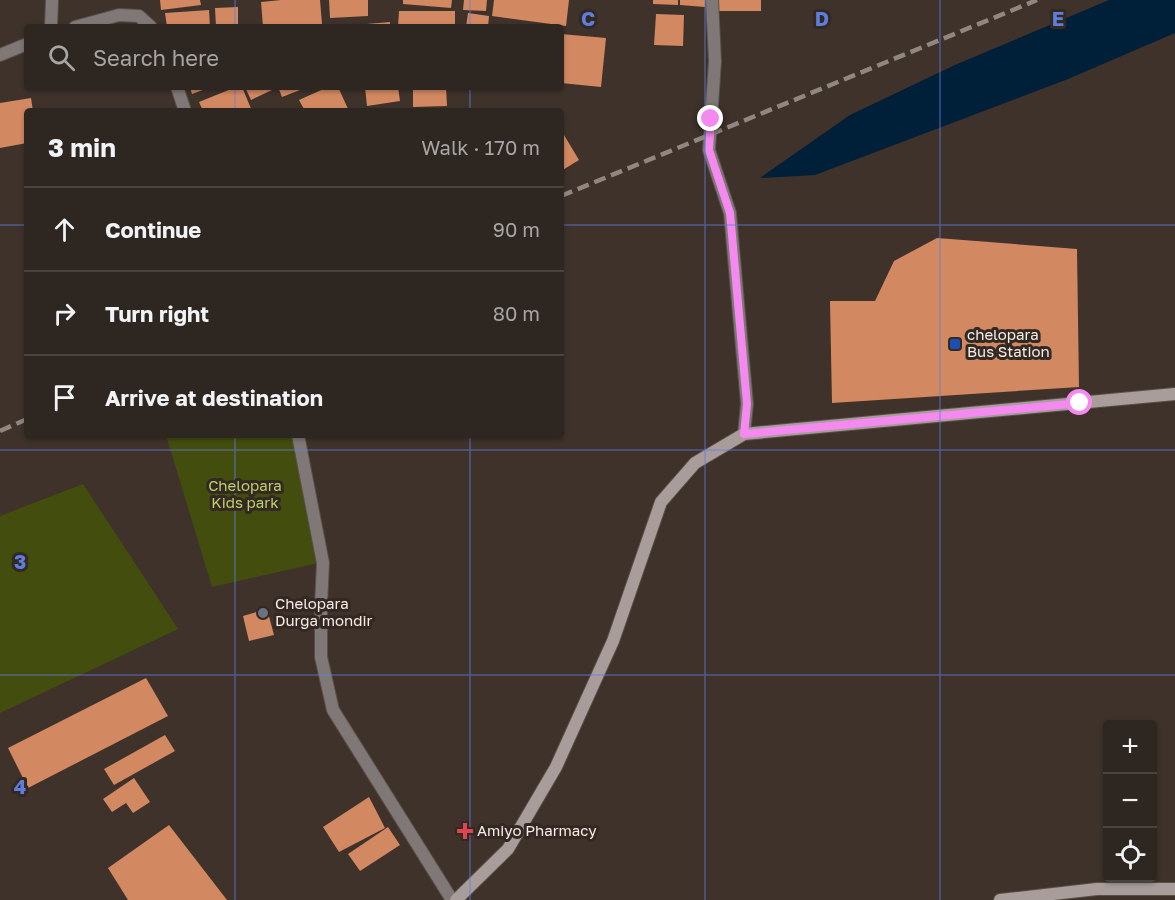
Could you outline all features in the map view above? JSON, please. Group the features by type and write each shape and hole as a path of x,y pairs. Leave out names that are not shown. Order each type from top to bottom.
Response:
{"main road":[{"path":"454,900 508,849 556,767 613,641 661,502 695,463 744,434 1175,394"},
{"path":"1000,900 1175,889"}],"street":[{"path":"51,24 52,0"},
{"path":"712,0 715,61 709,150 730,213 747,404 744,434"},
{"path":"86,24 119,15 139,16 148,24"},
{"path":"0,56 24,45"},
{"path":"178,90 184,108"},
{"path":"299,438 323,563 321,657 333,710 454,900"}],"green space":[{"name":"Chelopara Kids park","path":"167,438 294,438 318,563 212,587"},
{"path":"83,484 178,629 0,713 0,516"}],"water":[{"path":"1109,0 1175,0 1175,33 1068,79 815,175 760,178 850,115 955,65"}],"building":[{"path":"160,0 200,0 201,5 161,10"},
{"path":"320,0 322,24 263,24 261,2"},
{"path":"329,0 368,0 368,16 330,18"},
{"path":"403,0 452,0 451,8 403,4"},
{"path":"464,0 487,0 486,11 463,10"},
{"path":"494,0 569,0 566,26 492,16"},
{"path":"653,0 678,0 678,5 653,4"},
{"path":"680,0 705,0 705,7 680,5"},
{"path":"718,0 761,0 761,11 718,11"},
{"path":"238,7 238,24 216,24 215,8"},
{"path":"209,10 210,24 167,24 165,13"},
{"path":"399,11 455,11 455,24 398,24"},
{"path":"468,13 489,16 488,24 466,24"},
{"path":"656,14 684,15 683,46 654,45"},
{"path":"390,22 390,24 367,24"},
{"path":"564,34 606,38 601,87 564,83"},
{"path":"191,90 203,90 192,94"},
{"path":"229,90 243,90 251,108 202,108 199,102"},
{"path":"246,90 272,90 251,100"},
{"path":"279,90 300,90 282,97"},
{"path":"321,90 339,90 348,108 303,108 299,100"},
{"path":"365,90 398,90 400,101 367,106"},
{"path":"413,90 446,90 447,106 413,107"},
{"path":"31,98 33,108 24,108 24,144 0,148 0,103"},
{"path":"564,135 579,160 564,169"},
{"name":"chelopara Bus Station","path":"937,238 1077,249 1079,387 832,403 830,301 875,301 894,261"},
{"path":"267,609 274,635 249,641 243,616"},
{"path":"146,678 168,716 28,788 8,748"},
{"path":"165,735 175,751 114,785 104,769"},
{"path":"134,778 150,802 133,813 126,803 112,812 103,799"},
{"path":"369,797 385,828 339,852 323,827"},
{"path":"169,825 227,900 128,900 108,868"},
{"path":"388,827 400,845 360,871 348,854"}],"railway":[{"path":"564,195 1037,0"},
{"path":"0,431 24,420"}],"place":[{"name":"chelopara Bus Station","path":"955,344"},
{"name":"Chelopara Durga mondir","path":"263,613"},
{"name":"Amiyo Pharmacy","path":"465,831"}],"route":[{"path":"711,119 709,150 730,213 747,404 744,434 1080,403"}]}
